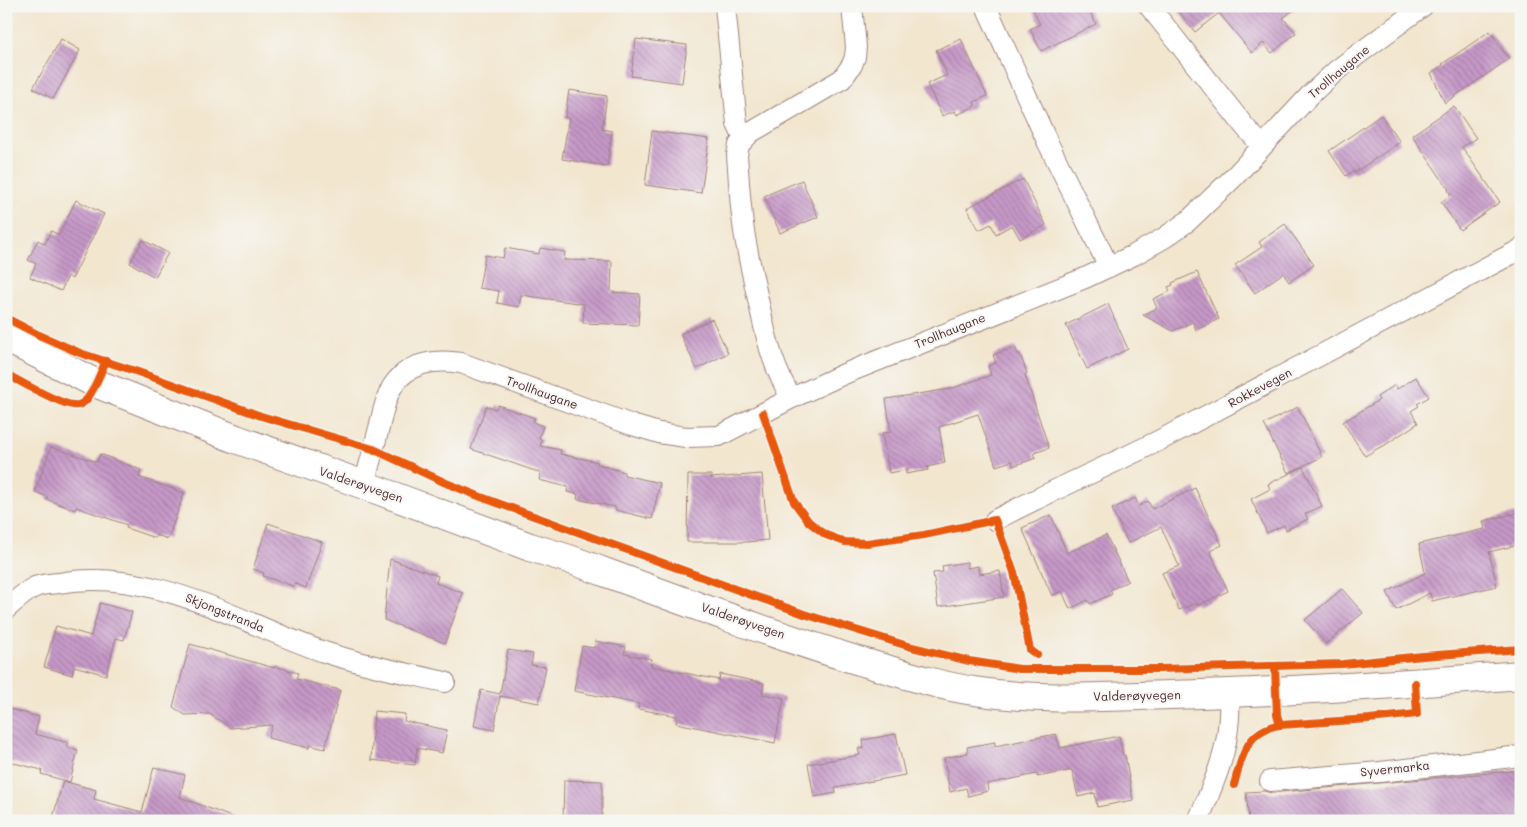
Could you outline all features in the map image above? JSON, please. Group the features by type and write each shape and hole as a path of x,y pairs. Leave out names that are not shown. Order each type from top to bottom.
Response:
{"main road":[{"name":"Valderøyvegen","path":"6,338 95,383 236,439 530,547 569,559 826,651 915,678 971,690 1007,695 1056,698 1229,693 1386,685 1521,675"}],"street":[{"path":"725,6 737,124 744,139"},
{"path":"792,398 776,366 765,331 744,234 737,155 738,145 750,133 842,79 855,57 856,47 852,6"},
{"path":"986,6 1047,141 1109,267"},
{"path":"1149,6 1262,146"},
{"name":"Trollhaugane","path":"364,485 386,401 392,387 414,367 429,361 443,360 461,363 659,433 686,437 719,436 792,398 844,374 1085,278 1164,238 1188,221 1234,178 1311,94 1337,70 1423,6"},
{"name":"Rokkevegen","path":"995,520 1168,436 1521,249"},
{"name":"Skjongstranda","path":"6,609 34,588 72,580 98,578 159,589 189,598 326,653 445,682"},
{"path":"1198,821 1226,750 1230,728 1229,693"},
{"name":"Syvermarka","path":"1270,781 1380,772 1521,756"}],"building":[{"path":"1031,6 1087,6 1096,24 1041,51 1030,29 1040,24"},
{"path":"1174,6 1299,6 1283,18 1296,33 1272,53 1263,43 1252,53 1219,13 1195,32"},
{"path":"1490,31 1509,59 1445,103 1431,73"},
{"path":"61,39 80,50 53,99 33,88"},
{"path":"636,39 687,45 682,83 631,76"},
{"path":"961,39 987,96 974,102 975,106 957,115 955,111 942,116 927,84 947,75 936,50"},
{"path":"569,90 607,96 602,129 612,131 607,166 562,159 569,118 565,118"},
{"path":"1454,106 1476,138 1462,147 1500,202 1460,230 1441,202 1451,195 1449,190 1412,135"},
{"path":"1381,115 1400,142 1354,173 1353,171 1346,176 1329,151"},
{"path":"652,131 709,139 701,193 645,185"},
{"path":"1023,179 1046,225 1020,239 1012,225 996,234 991,224 979,230 967,208"},
{"path":"802,180 818,217 780,233 764,196"},
{"path":"76,200 104,214 72,279 68,276 61,291 30,277 36,264 28,260 38,240 45,244 51,231 59,235"},
{"path":"1285,224 1314,265 1289,282 1283,273 1255,293 1235,265 1262,247 1259,242"},
{"path":"143,240 168,253 155,277 130,263"},
{"path":"505,248 539,254 540,248 565,252 564,260 612,261 611,292 640,294 638,325 583,323 584,304 521,295 519,307 497,303 499,291 479,288 485,255 503,258"},
{"path":"1197,272 1219,319 1196,330 1193,322 1173,331 1143,315 1157,308 1153,299 1170,291 1168,287 1173,285 1172,283"},
{"path":"1108,304 1128,349 1087,369 1066,325"},
{"path":"712,319 728,353 697,369 680,334"},
{"path":"1015,347 1018,354 1020,354 1027,373 1025,375 1049,448 1034,453 1036,458 1013,466 1012,461 996,466 978,414 939,427 945,463 927,467 928,470 906,474 906,470 889,473 882,433 891,432 886,399 950,389 991,375 988,366 996,363 993,355"},
{"path":"1416,377 1429,397 1417,404 1419,406 1411,411 1418,423 1365,456 1343,422 1379,400 1377,397 1395,385 1397,389"},
{"path":"498,405 535,418 533,422 543,426 539,438 542,440 540,446 561,450 560,454 598,462 597,464 624,472 624,475 660,483 652,519 615,510 615,507 577,499 578,494 567,492 568,487 539,480 541,473 471,449 486,406 496,409"},
{"path":"1298,407 1322,457 1288,473 1264,424"},
{"path":"51,447 97,462 100,454 141,470 139,477 184,493 168,539 156,535 155,538 126,528 127,525 76,507 75,510 46,499 48,497 35,492"},
{"path":"1303,467 1322,506 1305,514 1308,519 1286,530 1284,525 1267,533 1251,499 1270,489 1268,484"},
{"path":"762,474 768,540 687,542 688,475 711,475 711,478"},
{"path":"1195,488 1222,545 1210,551 1228,591 1197,606 1196,603 1179,610 1162,573 1179,566 1161,527 1128,543 1112,509 1135,498 1139,506 1148,501 1152,509"},
{"path":"1521,512 1521,544 1489,552 1497,586 1432,601 1430,593 1396,610 1387,592 1425,573 1419,544 1485,529 1483,521"},
{"path":"1051,515 1067,553 1106,535 1128,581 1110,590 1112,594 1090,604 1088,600 1070,609 1062,591 1052,596 1022,528"},
{"path":"268,523 322,542 306,588 294,583 293,586 263,576 264,573 253,569"},
{"path":"390,559 438,576 436,583 463,593 445,643 384,620"},
{"path":"967,562 967,568 978,566 979,574 1000,571 1004,597 938,607 933,573 943,572 942,566"},
{"path":"1342,589 1363,613 1326,644 1305,620"},
{"path":"100,603 132,612 124,640 116,638 106,675 74,666 72,675 44,667 56,626 91,636"},
{"path":"595,641 626,647 624,654 652,659 651,666 719,680 720,674 764,683 762,694 784,698 775,743 676,723 677,716 638,709 639,704 574,691 582,646 594,648"},
{"path":"190,644 298,673 296,679 340,690 325,749 309,745 309,748 268,738 272,725 230,728 210,714 185,715 173,707"},
{"path":"508,650 533,654 531,665 546,667 539,703 500,696 494,730 474,726 481,690 500,694"},
{"path":"6,708 39,717 35,734 69,743 67,747 78,750 70,782 41,774 42,770 6,761"},
{"path":"374,711 405,714 404,721 447,730 442,753 417,748 415,765 371,760"},
{"path":"896,734 905,775 835,788 836,793 814,797 808,764 860,755 858,749 864,748 863,740"},
{"path":"1056,734 1060,748 1119,736 1123,755 1125,755 1133,800 1097,807 1095,793 1078,797 1072,770 1037,777 1037,774 987,784 988,791 968,796 966,788 950,792 944,758 968,753 967,747 995,742 995,746"},
{"path":"154,767 185,775 180,797 236,819 236,821 52,821 63,781 96,790 94,799 142,812"},
{"path":"1521,770 1521,820 1249,821 1246,792 1264,791 1271,793"},
{"path":"564,780 602,781 602,821 563,821"}],"cycle path":[{"path":"6,318 80,353 261,416 373,449 481,497 804,614 908,646 969,661 1020,669 1159,669 1343,664 1521,649"},
{"path":"6,374 50,397 67,404 77,405 84,402 90,395 106,361"},
{"path":"763,413 794,502 809,522 826,535 845,542 867,543 924,535 995,520 1014,572 1030,650 1037,655"},
{"path":"1234,785 1247,746 1260,732 1280,725 1277,715 1275,666"},
{"path":"1280,725 1417,714 1415,683"}]}
